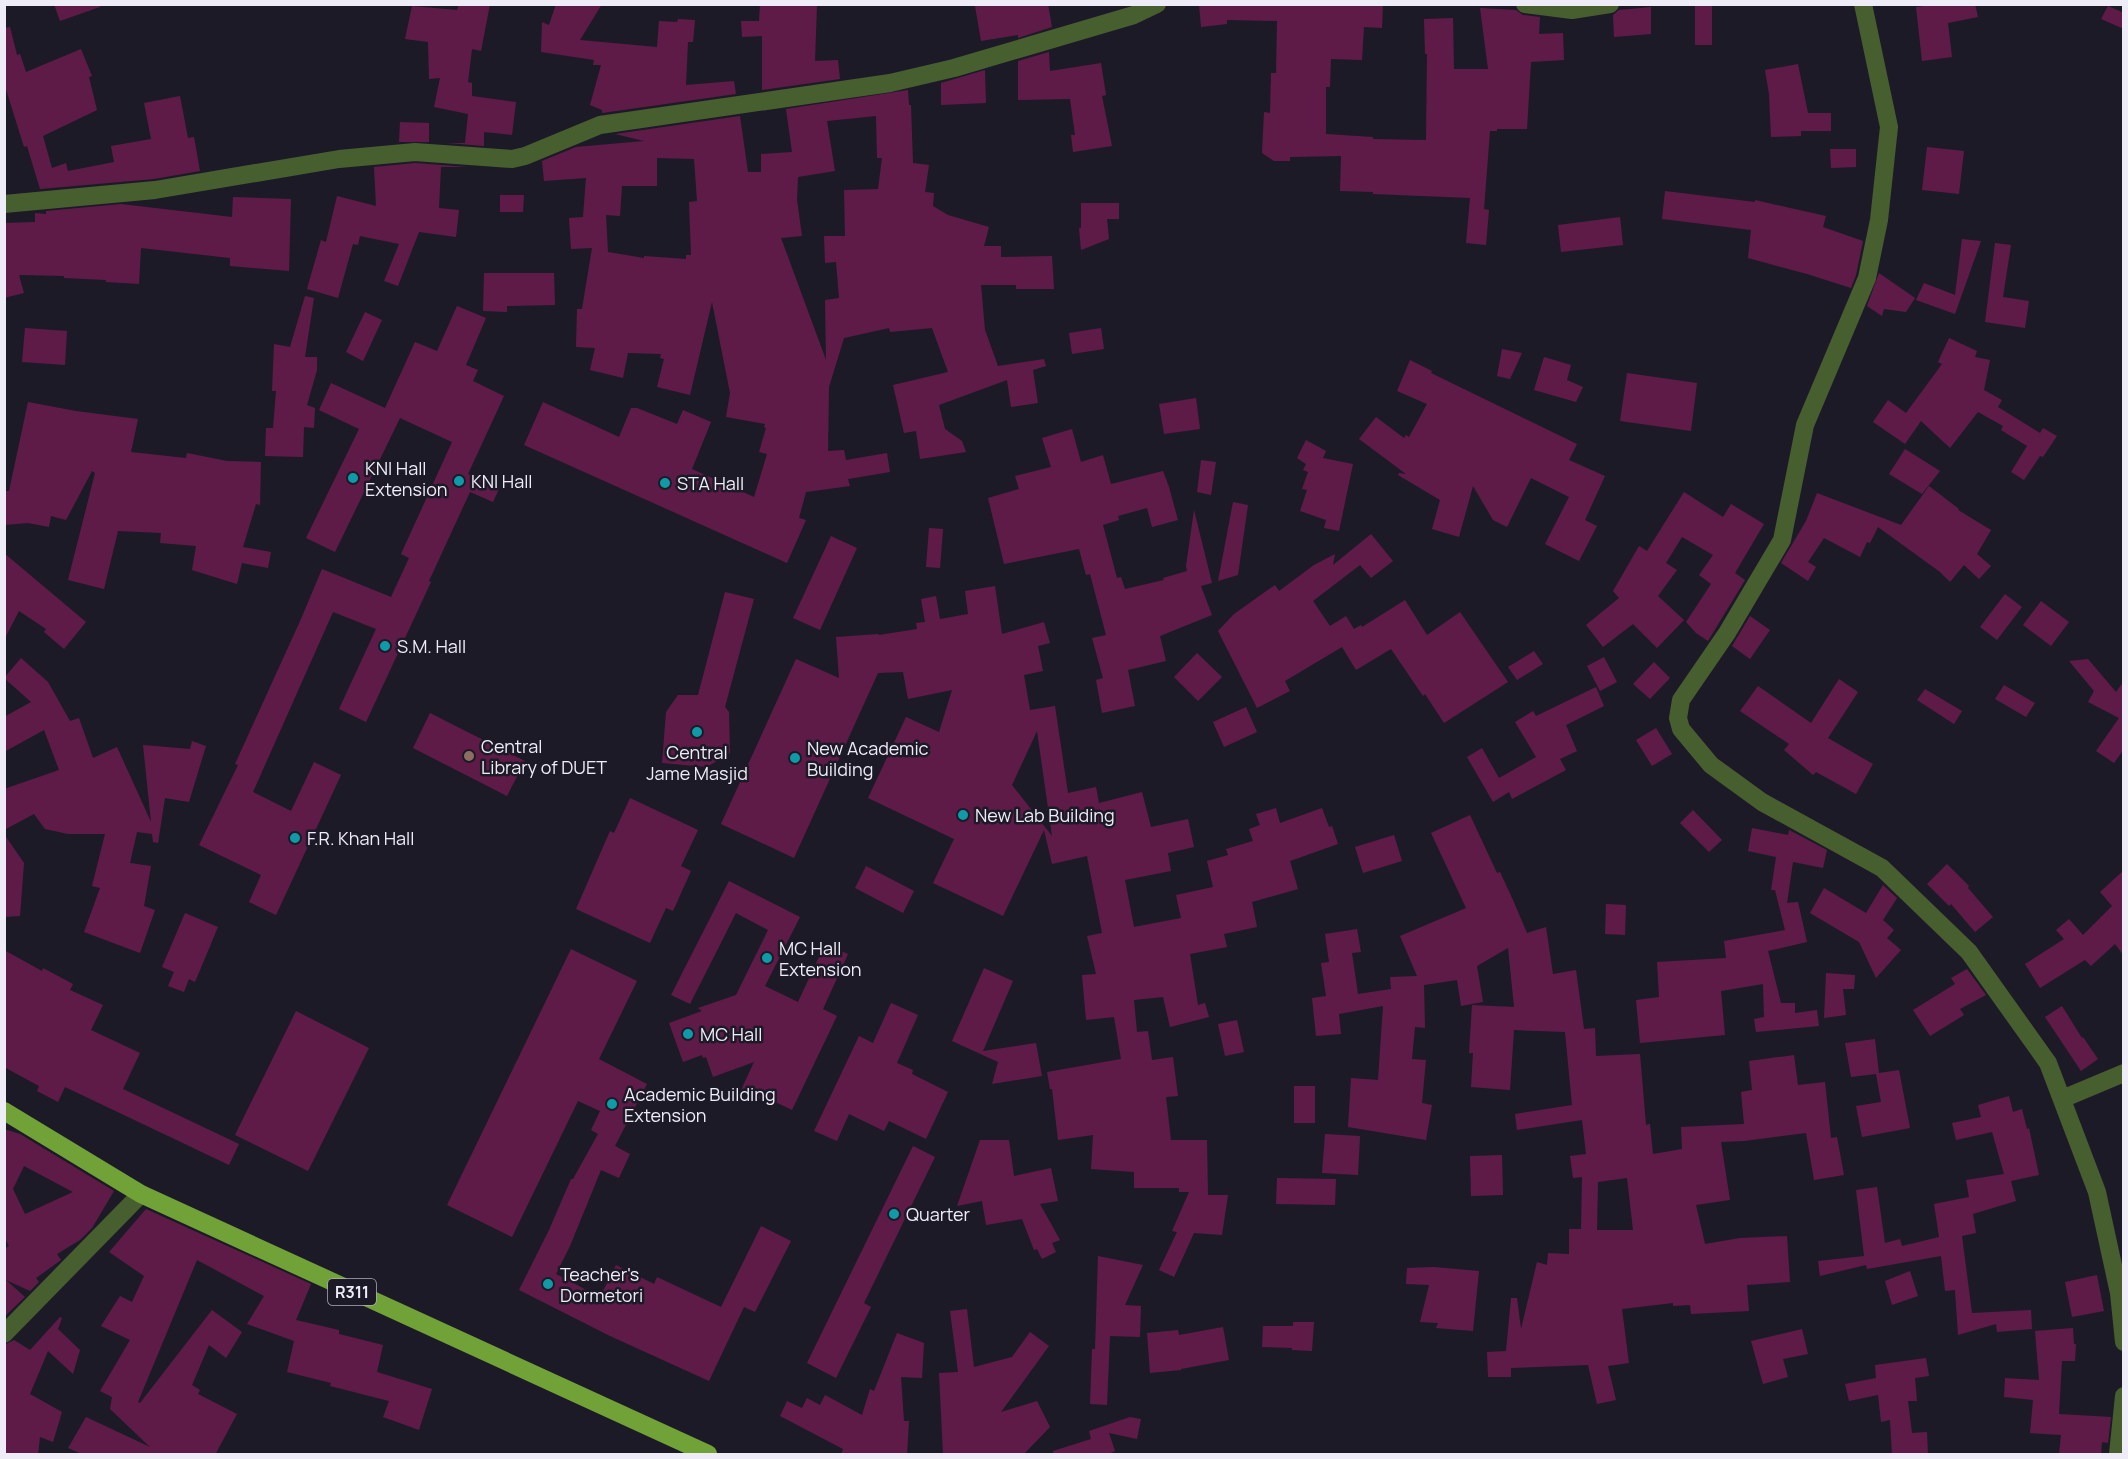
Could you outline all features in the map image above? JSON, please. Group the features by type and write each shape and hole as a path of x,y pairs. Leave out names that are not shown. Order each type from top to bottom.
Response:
{"main road":[{"name":"R311","path":"4,1112 141,1194 708,1455"}],"street":[{"path":"4,204 155,190 339,159 415,152 519,158 562,142 600,124 900,81 1134,15 1157,4"},
{"path":"1525,4 1572,10 1610,4"},
{"path":"1863,4 1889,127 1879,220 1867,278 1805,425 1782,540 1727,633 1681,700 1678,718 1681,729 1711,765 1762,802 1882,867 1969,952 2048,1063 2097,1192 2119,1293 2124,1342"},
{"path":"2061,1099 2124,1074"},
{"path":"4,1334 141,1194"},
{"path":"2118,1455 2124,1396"}],"building":[{"path":"54,4 100,4 100,7 60,21"},
{"path":"459,4 490,4 481,51 472,49 468,82 472,83 472,96 516,102 512,135 484,132 484,146 447,143 465,143 468,114 434,107 440,78 429,79 428,42 405,39 412,6 457,10"},
{"path":"556,4 602,4 580,40 657,47 659,21 695,20 693,42 688,42 686,85 734,81 736,94 602,113 602,110 590,105 601,65 593,65 594,60 541,52 542,22 549,25"},
{"path":"760,4 817,5 815,61 838,60 840,79 762,90 762,36 742,37 741,21 759,21"},
{"path":"1048,4 1052,27 1018,38 1018,35 981,41 975,6"},
{"path":"1199,4 1383,4 1382,28 1364,27 1362,60 1331,59 1330,87 1326,87 1326,134 1373,137 1373,139 1426,140 1427,54 1425,54 1424,19 1453,18 1454,69 1488,69 1480,8 1516,10 1523,15 1540,17 1539,34 1563,33 1564,60 1531,62 1527,129 1490,131 1484,209 1489,210 1486,245 1466,243 1470,198 1340,191 1341,156 1290,157 1290,161 1274,161 1262,153 1264,112 1270,113 1271,73 1276,73 1277,21 1227,20 1227,24 1201,27"},
{"path":"1695,4 1712,4 1712,45 1695,45"},
{"path":"1975,4 1978,17 1948,23 1952,57 1922,61 1916,7"},
{"path":"2108,6 2124,13 2124,29 2101,19"},
{"path":"1651,7 1651,34 1614,37 1613,15 1619,10"},
{"path":"10,27 17,55 20,54 26,72 81,49 92,76 89,77 97,110 43,136 52,168 66,163 68,171 114,162 111,146 151,139 144,103 180,96 188,138 194,137 200,171 154,179 40,189 4,83 4,28"},
{"path":"1049,52 1050,71 1101,63 1106,95 1102,96 1112,146 1073,152 1071,135 1075,135 1070,99 1018,100 1018,61"},
{"path":"1798,64 1808,113 1831,113 1831,131 1801,131 1801,136 1771,137 1769,94 1765,70"},
{"path":"985,70 986,103 941,105 941,83"},
{"path":"908,90 909,105 911,105 913,163 929,165 925,192 934,193 933,206 948,215 989,227 984,246 1001,246 1001,257 1052,256 1054,289 1016,289 1016,285 981,285 985,330 998,366 1044,359 1046,366 1033,370 1038,403 1011,407 1007,380 939,405 945,429 962,441 966,452 920,459 916,431 904,433 893,385 948,372 932,328 890,332 889,328 844,338 829,387 828,451 844,450 846,460 887,453 890,472 848,479 850,486 806,492 799,518 806,520 787,563 524,445 543,402 619,437 631,408 637,408 677,424 683,410 711,422 692,469 754,497 767,454 759,452 766,428 765,424 726,417 730,393 712,302 690,395 657,387 664,359 660,358 661,354 628,353 623,378 590,370 595,348 576,347 577,309 582,309 592,248 571,249 569,218 583,217 586,178 544,181 542,161 576,147 644,141 615,134 740,116 748,172 761,172 761,154 792,152 786,109","holes":["876,116 877,158 882,158 878,189 844,190 845,236 824,236 825,263 836,262 839,298 825,300 826,360 781,238 802,236 797,200 798,177 835,171 827,121","657,158 694,159 697,201 689,202 691,255 686,255 686,259 644,256 644,258 608,252 606,215 620,216 622,186 657,186"]},
{"path":"400,122 429,123 429,142 399,142"},
{"path":"1927,147 1964,151 1959,194 1922,190"},
{"path":"1830,149 1856,149 1856,167 1831,168"},
{"path":"415,163 467,167 441,167 439,208 459,210 456,237 419,232 398,286 384,281 399,244 360,236 358,245 353,244 338,298 307,289 321,240 326,242 337,196 376,206 374,167"},
{"path":"1665,191 1755,202 1755,200 1826,216 1823,227 1863,241 1851,288 1748,258 1751,230 1662,219"},
{"path":"500,195 524,195 523,212 500,212"},
{"path":"233,197 291,199 289,271 230,266 230,258 141,248 139,284 64,278 64,276 19,275 24,293 4,298 4,223 35,222 35,213 46,214 46,211 121,204 232,217"},
{"path":"1081,203 1119,203 1119,219 1107,219 1109,239 1081,250 1079,228 1081,228"},
{"path":"1620,217 1623,245 1561,252 1558,225"},
{"path":"1962,239 1981,241 1955,314 1916,300 1924,283 1955,295"},
{"path":"1995,243 2011,245 2003,297 2029,301 2025,328 1985,322"},
{"path":"484,273 554,273 555,305 507,306 507,312 483,311"},
{"path":"1879,273 1915,298 1906,312 1884,309 1882,316 1867,306"},
{"path":"305,296 314,298 305,357 317,357 317,370 307,405 315,408 314,428 304,427 303,457 265,456 266,428 273,428 276,391 272,391 274,344 290,347"},
{"path":"457,306 486,318 466,365 478,370 473,381 504,396 468,474 499,489 493,502 470,492 366,722 339,709 376,629 333,612 253,792 291,811 314,762 341,775 276,915 249,902 261,875 199,845 238,765 235,764 322,569 391,597 409,558 401,554 452,442 400,418 335,552 306,538 359,429 319,410 331,383 385,408 415,342 437,351"},
{"path":"365,312 382,320 363,361 346,352"},
{"path":"25,328 67,331 65,365 22,362"},
{"path":"1101,328 1104,349 1072,354 1069,333"},
{"path":"1949,338 1977,351 1975,357 1990,360 1984,390 2002,400 1998,407 2040,433 2043,428 2057,436 2024,480 2011,472 2027,446 2001,430 2003,426 1978,412 1950,448 1921,421 1905,444 1873,422 1888,400 1906,413 1942,364 1938,362"},
{"path":"1502,349 1522,353 1510,379 1497,376"},
{"path":"1544,357 1571,365 1567,380 1583,387 1576,402 1534,390"},
{"path":"1410,360 1432,371 1431,373 1577,444 1569,460 1605,476 1585,520 1597,526 1579,561 1545,544 1569,497 1531,478 1507,527 1493,520 1473,486 1459,537 1432,529 1440,500 1398,475 1399,473 1406,474 1359,439 1376,417 1404,438 1406,435 1409,437 1427,404 1397,391"},
{"path":"1627,373 1697,383 1691,431 1620,421"},
{"path":"1196,398 1200,429 1164,434 1159,404"},
{"path":"28,402 138,419 131,452 186,458 187,453 227,461 261,462 260,505 256,504 243,547 271,552 268,568 242,563 237,584 192,570 196,546 160,543 161,533 118,531 104,589 68,580 95,473 92,471 66,520 51,516 49,527 28,523 4,525 4,491 9,491"},
{"path":"1072,429 1081,462 1103,455 1111,484 1163,471 1169,487 1178,520 1152,527 1147,508 1118,516 1119,520 1103,525 1117,578 1121,577 1125,589 1164,580 1163,578 1187,571 1194,510 1212,583 1201,586 1212,615 1160,636 1166,661 1128,670 1135,706 1102,713 1096,680 1103,678 1092,638 1106,635 1090,574 1086,575 1079,549 1004,564 988,498 1019,489 1015,476 1051,467 1042,438"},
{"path":"1306,440 1326,451 1323,458 1353,464 1339,531 1324,528 1326,520 1300,511 1307,490 1302,489 1308,472 1303,470 1306,464 1297,458"},
{"path":"1905,449 1940,471 1922,494 1889,474"},
{"path":"1201,460 1216,462 1211,495 1197,492"},
{"path":"1929,486 1958,510 1991,530 1977,554 1991,566 1979,579 1964,565 1950,582 1940,572 1878,527 1860,557 1824,538 1808,562 1816,567 1808,581 1781,563 1806,521 1817,493 1901,525"},
{"path":"1684,492 1723,517 1731,504 1764,524 1735,573 1745,580 1708,641 1696,633 1686,622 1711,584 1699,575 1713,555 1682,537 1666,563 1677,570 1658,596 1684,620 1657,648 1633,624 1603,647 1586,625 1619,598 1613,591 1639,546 1647,551"},
{"path":"1233,502 1248,505 1238,575 1218,581"},
{"path":"929,528 943,529 940,568 926,567"},
{"path":"1371,534 1393,561 1371,578 1360,565 1313,601 1330,626 1346,616 1354,629 1361,625 1362,627 1405,600 1427,635 1460,612 1508,682 1444,723 1391,649 1356,670 1342,647 1285,681 1290,691 1257,708 1218,631 1234,614 1275,585 1279,591 1314,565 1335,554 1333,565"},
{"path":"831,536 857,548 820,630 793,618"},
{"path":"4,553 86,622 64,649 44,632 46,629 19,611 4,640"},
{"path":"995,586 1002,634 1044,622 1050,643 1038,646 1043,671 1024,675 1030,710 1055,706 1068,793 1096,787 1099,803 1142,792 1151,827 1188,819 1194,847 1168,853 1171,871 1125,880 1134,927 1181,918 1176,895 1213,887 1207,861 1228,855 1226,849 1253,841 1249,829 1260,825 1256,814 1276,808 1280,823 1322,808 1329,827 1332,826 1338,844 1290,861 1298,889 1252,902 1257,927 1224,934 1227,947 1190,954 1198,1005 1205,1003 1209,1017 1170,1027 1163,997 1134,1000 1137,1032 1148,1031 1152,1060 1173,1057 1178,1096 1166,1097 1171,1140 1207,1140 1208,1195 1228,1195 1222,1235 1194,1233 1174,1277 1159,1270 1177,1232 1172,1231 1189,1192 1179,1192 1179,1188 1134,1188 1134,1172 1091,1169 1093,1135 1058,1140 1052,1089 1050,1089 1047,1072 1121,1059 1114,1017 1086,1020 1082,975 1096,974 1087,936 1102,933 1087,856 1052,864 1044,830 1003,916 933,883 954,839 868,798 906,717 939,732 952,690 908,699 903,672 878,673 794,858 721,824 796,659 839,678 836,637 879,635 917,629 916,623 925,622 921,599 936,596 940,619 968,614 965,591","holes":["1037,731 1052,836 1012,785"]},
{"path":"725,592 754,599 725,707 729,712 730,753 707,767 662,763 666,712 678,695 698,695"},
{"path":"2005,594 2022,607 1997,640 1980,627"},
{"path":"2041,601 2069,622 2051,646 2023,625"},
{"path":"1750,616 1770,630 1750,659 1732,646"},
{"path":"1534,651 1543,664 1517,680 1508,667"},
{"path":"1197,653 1222,677 1198,701 1174,677"},
{"path":"1604,657 1617,682 1600,691 1587,666"},
{"path":"21,658 48,682 70,721 79,718 93,758 117,747 151,822 143,745 190,749 192,741 206,746 189,802 165,798 158,843 153,842 152,834 137,832 130,863 151,866 144,906 155,910 140,953 84,932 100,888 92,886 105,834 68,834 45,829 34,814 4,830 4,789 59,770 44,730 4,752 4,717 31,702 4,678"},
{"path":"2088,659 2116,692 2124,681 2124,749 2114,763 2096,751 2119,718 2088,702 2094,691 2069,661"},
{"path":"1654,662 1670,678 1650,699 1633,684"},
{"path":"1839,679 1858,692 1828,738 1873,764 1856,794 1816,772 1813,775 1784,750 1789,744 1740,711 1758,686 1811,723"},
{"path":"2004,685 2035,703 2026,717 1995,699"},
{"path":"1596,687 1604,706 1566,725 1577,751 1560,759 1566,770 1512,799 1509,792 1493,802 1467,757 1482,748 1499,778 1536,757 1515,722 1533,711 1536,716"},
{"path":"1925,689 1962,711 1954,724 1917,700"},
{"path":"1246,707 1257,732 1224,747 1213,722"},
{"path":"430,713 525,761 507,796 413,748"},
{"path":"1656,728 1672,754 1652,766 1636,740"},
{"path":"630,798 698,830 681,866 691,871 673,911 666,908 650,943 576,909 610,831 614,833"},
{"path":"1693,810 1722,840 1709,852 1680,823"},
{"path":"1470,815 1497,873 1500,872 1527,933 1546,927 1553,974 1576,970 1584,1029 1595,1028 1596,1056 1640,1054 1646,1125 1650,1124 1653,1154 1682,1149 1681,1127 1744,1124 1741,1092 1752,1090 1749,1061 1794,1055 1798,1085 1825,1082 1831,1138 1837,1137 1844,1175 1814,1180 1806,1133 1721,1142 1730,1200 1696,1205 1705,1244 1740,1238 1787,1236 1790,1282 1747,1285 1749,1311 1691,1314 1690,1305 1673,1306 1673,1303 1622,1309 1629,1363 1608,1366 1616,1400 1597,1404 1588,1365 1511,1368 1511,1377 1488,1377 1487,1352 1506,1351 1511,1298 1517,1298 1521,1329 1537,1262 1547,1265 1548,1253 1569,1254 1569,1229 1581,1229 1582,1177 1573,1178 1570,1156 1586,1154 1582,1120 1517,1130 1515,1114 1572,1105 1565,1032 1514,1030 1510,1090 1471,1087 1473,1053 1469,1053 1472,1005 1514,1007 1508,948 1477,966 1483,1002 1461,1006 1457,980 1424,985 1425,1028 1415,1027 1412,1059 1426,1060 1422,1103 1432,1105 1426,1140 1348,1127 1351,1078 1378,1080 1383,1006 1339,1014 1341,1034 1316,1036 1312,998 1326,996 1321,963 1329,962 1325,934 1357,929 1361,952 1352,953 1358,994 1391,989 1390,977 1417,976 1400,936 1466,908 1431,833","holes":["1627,1178 1633,1230 1597,1230 1598,1182"]},
{"path":"1752,828 1788,835 1789,830 1827,850 1823,868 1793,862 1787,903 1798,902 1807,942 1768,951 1781,1003 1795,1003 1795,1013 1817,1010 1819,1026 1756,1032 1754,1019 1764,1017 1763,984 1721,991 1725,1035 1640,1043 1636,1000 1659,997 1657,962 1726,958 1724,941 1785,930 1775,890 1771,890 1776,857 1748,851"},
{"path":"4,834 24,863 20,916 4,917"},
{"path":"1394,835 1402,861 1363,873 1355,847"},
{"path":"1947,864 1969,886 1968,888 1993,917 1975,932 1951,904 1949,906 1927,884"},
{"path":"866,866 914,891 903,913 855,888"},
{"path":"2124,870 2124,956 2115,944 2091,966 2085,960 2040,988 2025,964 2064,939 2056,930 2069,919 2083,935 2112,906 2100,892"},
{"path":"729,881 800,917 765,986 798,1002 825,944 848,954 823,1009 837,1016 792,1110 765,1097 764,1101 741,1090 754,1062 713,1077 706,1057 703,1058 702,1055 683,1062 669,1023 702,1011 698,1008 736,995 768,930 736,913 690,1004 671,995"},
{"path":"1883,885 1897,898 1883,920 1894,930 1887,938 1901,950 1876,978 1859,942 1810,913 1824,888 1866,913"},
{"path":"1606,904 1626,905 1625,935 1605,934"},
{"path":"185,913 218,927 195,982 189,979 184,992 168,986 174,972 162,967"},
{"path":"571,949 637,981 599,1059 647,1084 615,1146 630,1154 619,1178 601,1170 556,1274 600,1297 616,1265 654,1284 657,1277 721,1307 761,1226 791,1241 755,1312 744,1307 709,1381 610,1336 519,1290 571,1179 598,1134 591,1130 600,1111 578,1101 512,1237 447,1205"},
{"path":"4,950 42,971 43,968 73,984 70,990 103,1005 91,1030 140,1053 123,1089 239,1144 229,1165 65,1087 58,1102 37,1091 39,1086 4,1067"},
{"path":"984,968 1013,981 983,1051 1036,1043 1042,1076 992,1084 998,1062 952,1041"},
{"path":"1967,969 1986,995 1960,1009 1964,1015 1930,1036 1913,1010 1955,984 1951,978"},
{"path":"1826,973 1855,975 1854,989 1843,989 1846,1015 1824,1018"},
{"path":"891,1003 918,1015 897,1063 913,1070 912,1074 948,1092 926,1139 889,1121 884,1131 849,1114 837,1141 814,1131 859,1036 873,1043"},
{"path":"2062,1006 2098,1059 2081,1071 2045,1017"},
{"path":"296,1011 369,1048 308,1171 235,1135"},
{"path":"1237,1020 1244,1052 1225,1056 1218,1024"},
{"path":"1875,1039 1879,1073 1899,1070 1910,1128 1862,1137 1856,1106 1881,1102 1876,1074 1851,1077 1845,1043"},
{"path":"1294,1086 1315,1086 1315,1123 1294,1123"},
{"path":"2009,1096 2013,1112 2022,1109 2027,1129 2029,1128 2039,1175 2011,1181 2016,1201 1973,1214 1976,1233 1962,1236 1972,1313 2031,1310 2032,1329 1997,1332 1996,1324 1958,1335 1955,1290 1945,1291 1941,1256 1867,1269 1866,1265 1820,1276 1818,1261 1864,1256 1856,1190 1877,1187 1885,1243 1900,1239 1902,1246 1939,1237 1934,1204 1969,1197 1966,1180 2004,1174 1992,1132 1956,1140 1952,1123 1981,1117 1978,1105"},
{"path":"4,1129 20,1134 114,1191 92,1228 80,1240 57,1254 61,1260 36,1278 39,1282 30,1291 6,1280 25,1297 4,1317 4,1249 9,1246 4,1236","holes":["24,1166 73,1192 25,1214 13,1189"]},
{"path":"1325,1134 1360,1136 1358,1175 1322,1173"},
{"path":"980,1140 1009,1140 1014,1176 1051,1168 1058,1201 1040,1204 1060,1240 1052,1243 1056,1252 1042,1259 1037,1249 1034,1250 1022,1219 986,1225 982,1201 957,1206"},
{"path":"913,1146 935,1157 864,1303 871,1307 836,1378 807,1363"},
{"path":"1502,1155 1503,1195 1471,1196 1470,1156"},
{"path":"1277,1178 1336,1179 1335,1205 1276,1204"},
{"path":"146,1209 311,1284 296,1320 339,1330 339,1334 383,1345 377,1372 432,1389 419,1430 383,1417 389,1401 287,1372 294,1341 247,1324 264,1296 197,1260 138,1402 140,1403 212,1310 242,1332 226,1358 209,1345 192,1385 200,1390 198,1394 237,1414 215,1455 84,1455 68,1448 86,1417 150,1447 110,1409 112,1397 100,1391 130,1340 101,1326 120,1296 132,1302 144,1276 109,1252"},
{"path":"1098,1256 1143,1265 1125,1305 1141,1306 1140,1337 1110,1336 1107,1405 1090,1404 1092,1349 1095,1349"},
{"path":"1434,1267 1479,1271 1473,1331 1436,1328 1438,1323 1420,1322 1429,1285 1406,1284 1407,1268"},
{"path":"1910,1271 1918,1296 1892,1305 1885,1281"},
{"path":"2097,1275 2104,1311 2072,1317 2065,1282"},
{"path":"967,1309 974,1367 1012,1357 1030,1332 1049,1346 1001,1412 1037,1401 1050,1427 1023,1455 943,1455 939,1373 958,1372 950,1311"},
{"path":"60,1317 62,1318 58,1329 80,1350 73,1374 48,1351 30,1394 62,1412 53,1442 40,1437 38,1455 4,1455 4,1345 14,1340 30,1350"},
{"path":"1293,1322 1314,1322 1312,1351 1262,1347 1263,1326 1293,1326"},
{"path":"1223,1327 1229,1360 1181,1370 1150,1373 1147,1333 1178,1330 1179,1335"},
{"path":"2073,1328 2074,1344 2076,1344 2075,1361 2062,1361 2059,1414 2111,1417 2108,1443 2102,1442 2101,1455 2059,1455 2061,1435 2030,1433 2033,1400 2004,1397 2005,1378 2039,1380 2035,1331"},
{"path":"1802,1329 1808,1354 1783,1359 1788,1377 1763,1384 1751,1341"},
{"path":"897,1333 924,1343 922,1378 901,1377 904,1421 909,1421 907,1455 841,1455 843,1449 780,1416 787,1401 802,1408 807,1398 820,1405 825,1395 862,1415 870,1389 874,1391"},
{"path":"1926,1358 1929,1376 1915,1378 1917,1401 1908,1401 1912,1433 1927,1432 1928,1455 1892,1455 1890,1420 1881,1422 1878,1395 1849,1401 1845,1384 1876,1378 1875,1365"},
{"path":"1130,1417 1141,1419 1137,1439 1109,1433 1115,1451 1106,1455 1054,1455 1053,1451 1091,1439 1089,1431"}],"place":[{"name":"KNI Hall Extension","path":"353,478"},
{"name":"KNI Hall","path":"459,481"},
{"name":"STA Hall","path":"665,483"},
{"name":"S.M. Hall","path":"385,646"},
{"name":"Central Jame Masjid","path":"697,732"},
{"name":"Central Library of DUET","path":"469,756"},
{"name":"New Academic Building","path":"795,758"},
{"name":"New Lab Building","path":"963,815"},
{"name":"F.R. Khan Hall","path":"295,838"},
{"name":"MC Hall Extension","path":"767,958"},
{"name":"MC Hall","path":"688,1034"},
{"name":"Academic Building Extension","path":"612,1104"},
{"name":"Quarter","path":"894,1214"},
{"name":"Teacher's Dormetori","path":"548,1284"}]}
